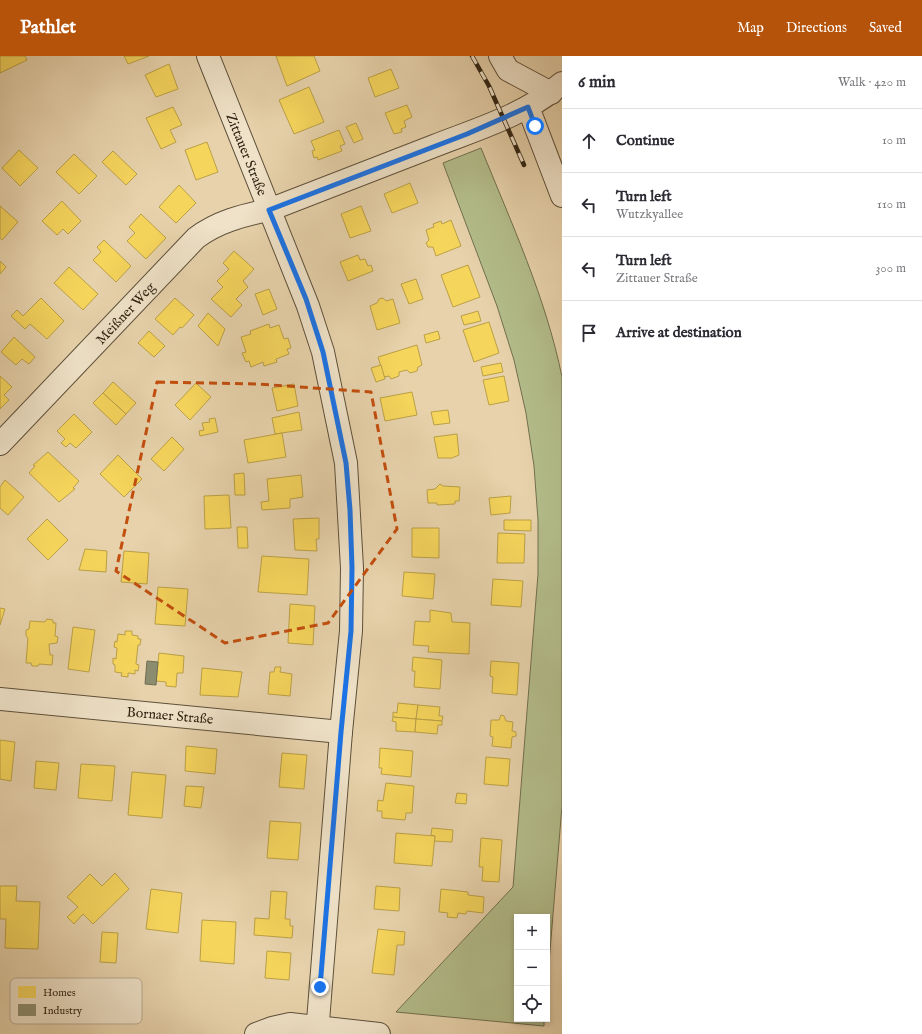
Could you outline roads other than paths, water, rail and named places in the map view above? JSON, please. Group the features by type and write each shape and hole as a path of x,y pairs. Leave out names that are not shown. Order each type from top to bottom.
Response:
{"street":[{"name":"Zittauer Straße","path":"208,56 306,299 323,352 346,463 350,510 352,576 351,631 341,732 317,1030"},
{"path":"500,56 508,70 556,88"},
{"name":"Meißner Weg","path":"0,444 196,238 209,228 247,214 269,210 467,134 528,107 556,88"},
{"path":"528,107 562,196"},
{"name":"Bornaer Straße","path":"0,699 341,732"},
{"path":"256,1034 272,1028 290,1024 317,1030 379,1034"}],"railway":[{"path":"472,56 489,86 524,165"}]}
